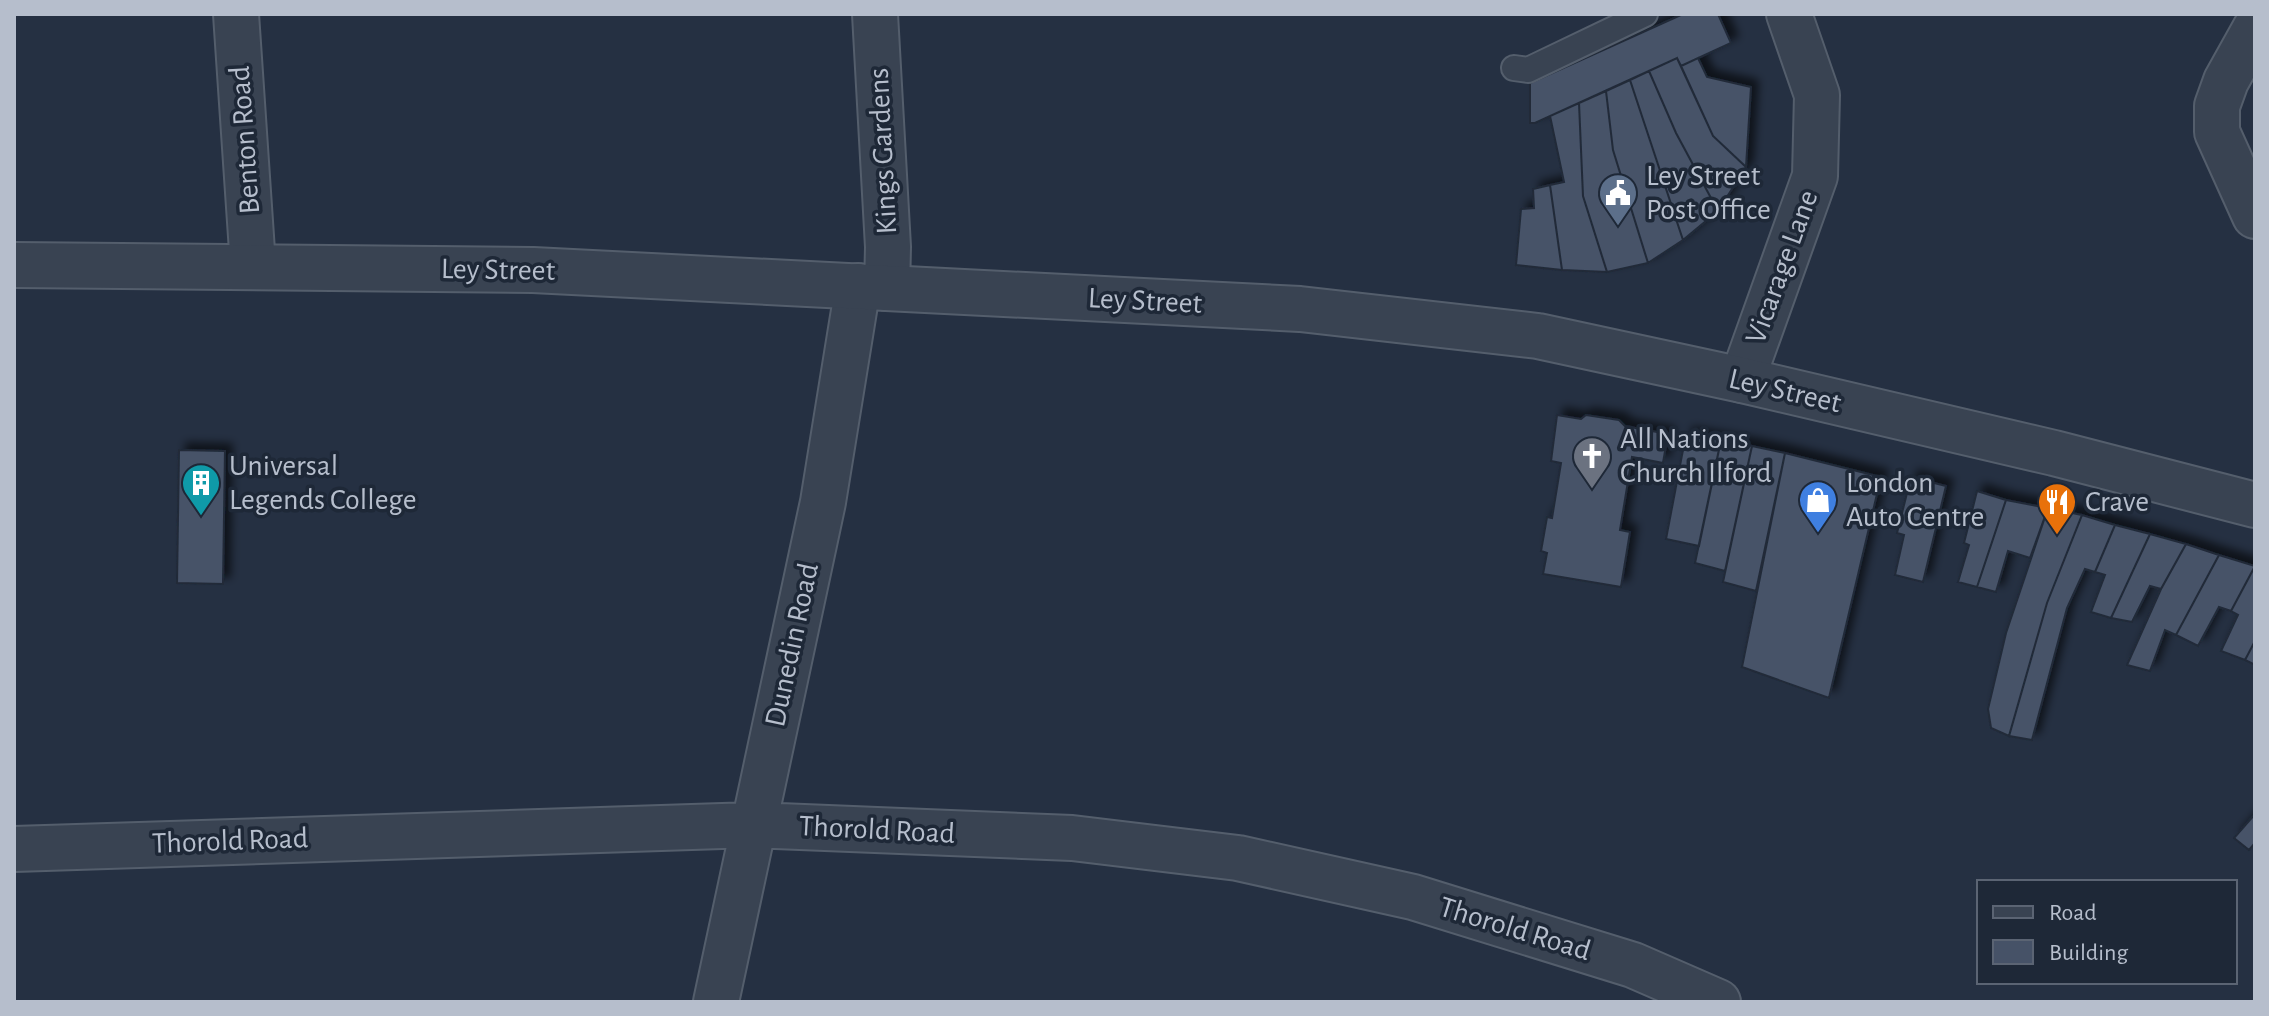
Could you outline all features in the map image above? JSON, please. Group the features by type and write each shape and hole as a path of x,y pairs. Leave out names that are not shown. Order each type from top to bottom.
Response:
{"street":[{"name":"Benton Road","path":"236,14 253,266"},
{"name":"Kings Gardens","path":"873,287 888,247 875,14"},
{"name":"Vicarage Lane","path":"1742,380 1815,176 1817,95 1789,14"},
{"path":"2255,29 2226,81 2217,106 2217,132 2255,216"},
{"name":"Ley Street","path":"14,265 533,270 1300,309 1538,336 2054,453 2255,505"},
{"name":"Dunedin Road","path":"716,1002 823,502 873,287"},
{"name":"Thorold Road","path":"14,849 753,825 1072,838 1238,858 1413,897 1633,965 1718,1002"}],"lane":[{"path":"1514,68 1528,70 1645,14"}],"building":[{"path":"1683,14 1718,14 1731,43 1681,66 1677,58 1530,123 1530,83"},
{"path":"1677,58 1713,136 1746,167 1718,211 1676,133 1649,71"},
{"path":"1698,58 1707,77 1751,87 1746,167 1713,136 1681,66"},
{"path":"1649,71 1676,133 1718,211 1683,240 1630,80"},
{"path":"1630,80 1683,240 1648,263 1613,150 1606,91"},
{"path":"1606,91 1613,150 1648,263 1607,272 1583,196 1579,103"},
{"path":"1579,103 1583,196 1607,272 1562,270 1550,185 1564,182 1550,116"},
{"path":"1550,185 1562,270 1516,265 1521,209 1534,208 1533,189"},
{"name":"All Nations Church Ilford","path":"1557,415 1619,420 1625,426 1668,434 1663,463 1632,457 1620,530 1630,532 1621,587 1543,574 1547,553 1541,551 1547,517 1552,518 1561,463 1551,461"},
{"path":"1686,434 1721,440 1699,546 1666,539"},
{"path":"1721,440 1752,446 1725,571 1695,563"},
{"path":"1752,446 1785,453 1756,591 1723,582"},
{"name":"Universal Legends College","path":"179,450 225,451 223,584 177,583"},
{"name":"London Auto Centre","path":"1785,453 1881,477 1829,698 1742,667"},
{"path":"1911,477 1946,486 1923,582 1895,575 1904,535 1897,533"},
{"path":"1977,491 2006,500 1977,587 1958,582 1969,545 1964,543"},
{"path":"2006,500 2048,508 2030,558 2008,551 1996,592 1977,587"},
{"path":"2048,508 2082,515 2047,603 2009,736 1991,728 1988,709 2006,633"},
{"path":"2082,515 2115,525 2095,572 2085,569 2067,608 2032,740 2009,736 2047,603"},
{"path":"2115,525 2150,534 2111,618 2091,612 2105,575 2095,572"},
{"path":"2150,534 2186,544 2161,589 2150,586 2132,622 2111,618"},
{"path":"2186,544 2219,555 2176,635 2165,630 2150,671 2127,665 2161,589"},
{"path":"2219,555 2255,566 2231,611 2219,607 2198,646 2176,635"},
{"path":"2255,566 2255,641 2245,660 2221,651 2238,615 2231,611"},
{"path":"2255,641 2255,665 2245,660"},
{"path":"2255,814 2255,843 2249,850 2234,838"}],"place":[{"name":"Ley Street Post Office","path":"1618,227"},
{"name":"All Nations Church Ilford","path":"1592,490"},
{"name":"Universal Legends College","path":"201,517"},
{"name":"London Auto Centre","path":"1818,534"},
{"name":"Crave","path":"2057,536"}]}
